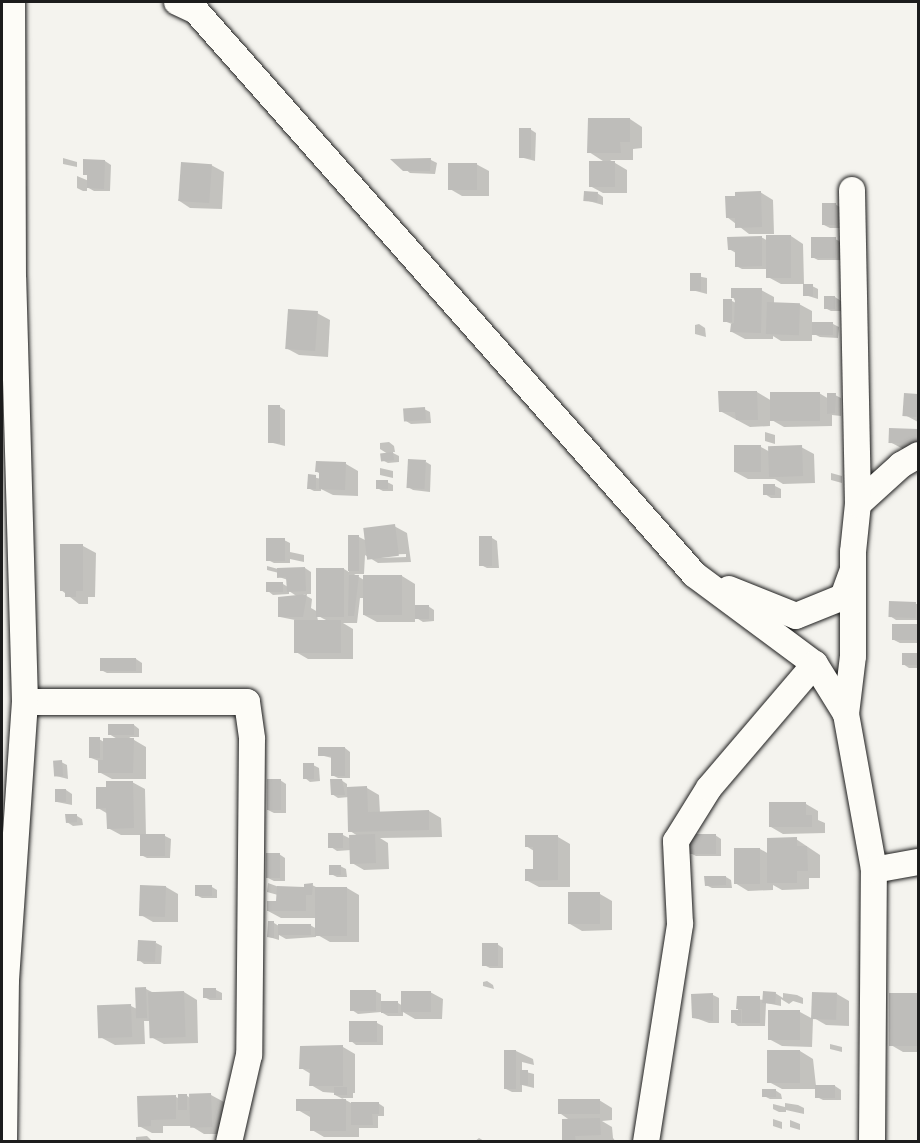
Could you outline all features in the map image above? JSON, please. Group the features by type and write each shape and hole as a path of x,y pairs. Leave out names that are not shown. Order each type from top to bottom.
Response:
{"street":[{"path":"4,1142 4,978 25,702 13,278 12,2"},
{"path":"177,2 196,11 695,575 815,664 846,714"},
{"path":"852,190 858,504 853,570 853,656 846,714 874,870 872,1142"},
{"path":"858,504 901,465 918,455"},
{"path":"695,575 796,616 843,597 853,570"},
{"path":"646,1142 680,924 676,842 709,788 815,664"},
{"path":"25,702 247,702 252,739 249,1055 230,1142"},
{"path":"874,870 918,862"}],"building":[{"path":"588,118 630,118 630,142 620,142 621,153 587,153"},
{"path":"519,128 531,128 531,158 519,158"},
{"path":"431,158 430,171 403,171 390,159"},
{"path":"83,159 105,160 104,189 87,188 87,175 83,175"},
{"path":"589,161 615,161 615,187 589,187"},
{"path":"181,162 212,164 209,203 178,201"},
{"path":"448,163 477,163 477,190 448,190"},
{"path":"584,191 598,192 597,202 583,201"},
{"path":"761,191 762,227 735,228 735,218 726,218 725,196 735,196 735,192"},
{"path":"822,203 836,203 836,225 822,225"},
{"path":"766,235 791,235 791,278 766,278"},
{"path":"762,236 762,266 735,267 735,250 728,250 727,237"},
{"path":"811,237 836,237 836,258 811,258"},
{"path":"690,273 701,273 701,291 690,291"},
{"path":"803,284 813,284 813,296 803,296"},
{"path":"731,288 762,288 761,333 730,332 731,324 734,323 735,298 731,298"},
{"path":"824,296 835,296 835,309 824,309"},
{"path":"723,299 732,299 732,322 723,322"},
{"path":"767,302 800,303 799,335 766,334"},
{"path":"288,309 318,311 315,351 285,349"},
{"path":"812,322 833,322 833,335 812,335"},
{"path":"718,391 757,391 758,420 736,420 735,412 719,412"},
{"path":"770,392 820,392 820,421 770,421"},
{"path":"827,393 836,393 835,413 827,414"},
{"path":"904,393 918,394 916,417 902,416"},
{"path":"268,405 280,405 280,443 268,443"},
{"path":"425,407 426,420 404,422 403,409"},
{"path":"889,428 918,429 917,444 888,443"},
{"path":"734,445 761,445 761,472 734,472"},
{"path":"802,445 803,476 769,477 768,446"},
{"path":"393,452 394,460 381,462 380,454"},
{"path":"408,459 426,460 424,489 406,488"},
{"path":"316,461 346,462 345,490 319,489 319,472 315,472"},
{"path":"308,474 316,475 316,489 307,489"},
{"path":"376,480 388,480 388,489 376,489"},
{"path":"763,484 775,484 775,495 763,495"},
{"path":"395,524 399,556 367,560 363,528"},
{"path":"348,535 359,535 359,571 348,571"},
{"path":"479,536 492,536 492,566 479,566"},
{"path":"266,538 285,538 285,561 266,561"},
{"path":"60,544 83,544 83,591 76,591 76,597 65,597 65,591 60,591"},
{"path":"305,567 306,591 287,592 286,577 277,578 277,568"},
{"path":"316,568 344,568 344,617 316,617"},
{"path":"349,575 359,575 354,616 348,616"},
{"path":"363,575 402,575 402,615 363,615"},
{"path":"266,582 283,582 283,592 266,592"},
{"path":"307,594 303,617 278,617 278,597"},
{"path":"889,601 916,602 915,618 888,617"},
{"path":"415,605 429,605 429,619 415,619"},
{"path":"294,620 341,620 341,653 294,653"},
{"path":"892,624 918,624 918,640 892,640"},
{"path":"902,653 918,653 918,665 902,665"},
{"path":"100,658 136,658 136,671 100,671"},
{"path":"108,724 134,724 134,735 108,735"},
{"path":"89,737 100,737 100,758 89,758"},
{"path":"103,738 134,738 133,773 98,773 98,760 103,760"},
{"path":"318,747 345,747 345,776 331,776 331,756 318,756"},
{"path":"62,760 63,776 54,777 53,761"},
{"path":"303,763 314,763 314,779 303,779"},
{"path":"267,779 281,779 281,810 267,810"},
{"path":"330,779 342,779 345,795 331,795"},
{"path":"106,781 133,781 134,828 107,829 106,808 96,809 96,787 106,787"},
{"path":"367,786 368,812 429,810 429,830 348,832 347,787"},
{"path":"55,789 66,789 66,802 55,802"},
{"path":"769,802 806,802 806,815 812,815 812,827 769,827"},
{"path":"65,814 77,814 77,822 66,823"},
{"path":"328,833 343,833 343,848 328,848"},
{"path":"140,834 165,834 165,856 140,856"},
{"path":"375,834 376,863 350,864 349,835"},
{"path":"689,834 716,834 716,854 689,854"},
{"path":"525,835 558,835 558,880 525,881 525,869 533,869 533,847 525,847"},
{"path":"797,837 797,846 807,846 808,871 797,871 797,883 767,883 767,838"},
{"path":"734,848 760,848 760,884 734,884"},
{"path":"266,853 280,853 280,878 266,878"},
{"path":"329,865 341,865 341,875 329,875"},
{"path":"704,876 726,876 726,885 705,886"},
{"path":"313,883 312,895 306,895 306,911 267,911 267,901 276,901 277,886 304,887 304,884"},
{"path":"140,885 166,886 165,917 139,916"},
{"path":"195,885 212,885 212,896 195,896"},
{"path":"315,887 347,887 347,936 315,936"},
{"path":"568,892 600,892 600,924 568,924"},
{"path":"268,921 274,921 274,938 267,937"},
{"path":"278,924 311,924 311,935 278,935"},
{"path":"138,940 156,941 155,962 137,961"},
{"path":"482,943 498,943 498,966 482,966"},
{"path":"135,987 146,987 147,1018 136,1018"},
{"path":"203,988 216,988 216,998 203,998"},
{"path":"350,990 376,990 376,1011 350,1011"},
{"path":"184,991 186,1037 150,1038 148,992"},
{"path":"401,991 431,991 431,1012 401,1012"},
{"path":"763,991 776,992 775,1004 762,1003"},
{"path":"812,992 837,993 836,1020 811,1019"},
{"path":"713,993 713,1021 692,1018 691,994"},
{"path":"889,993 918,993 918,1046 889,1046"},
{"path":"737,996 760,996 760,1023 742,1023 742,1009 736,1009"},
{"path":"381,1001 398,1001 398,1013 381,1013"},
{"path":"131,1004 132,1037 98,1038 97,1005"},
{"path":"731,1010 741,1010 741,1023 731,1023"},
{"path":"768,1010 800,1010 800,1040 768,1040"},
{"path":"349,1021 377,1021 377,1042 349,1042"},
{"path":"343,1045 343,1086 309,1086 310,1069 299,1069 300,1046"},
{"path":"504,1050 516,1050 516,1089 504,1089"},
{"path":"767,1050 800,1050 800,1083 767,1083"},
{"path":"520,1070 528,1070 528,1085 520,1085"},
{"path":"815,1085 835,1085 835,1098 815,1098"},
{"path":"334,1087 347,1087 347,1095 334,1095"},
{"path":"762,1089 776,1089 776,1097 762,1097"},
{"path":"211,1093 212,1127 190,1128 189,1094"},
{"path":"178,1094 187,1094 187,1110 178,1110"},
{"path":"176,1095 176,1119 151,1120 151,1126 138,1127 137,1096"},
{"path":"296,1099 346,1099 346,1131 310,1131 310,1111 296,1111"},
{"path":"558,1099 600,1099 600,1114 558,1114"},
{"path":"351,1102 379,1102 379,1114 372,1114 373,1125 351,1125"},
{"path":"600,1118 601,1135 575,1136 576,1142 562,1142 562,1119"}]}
